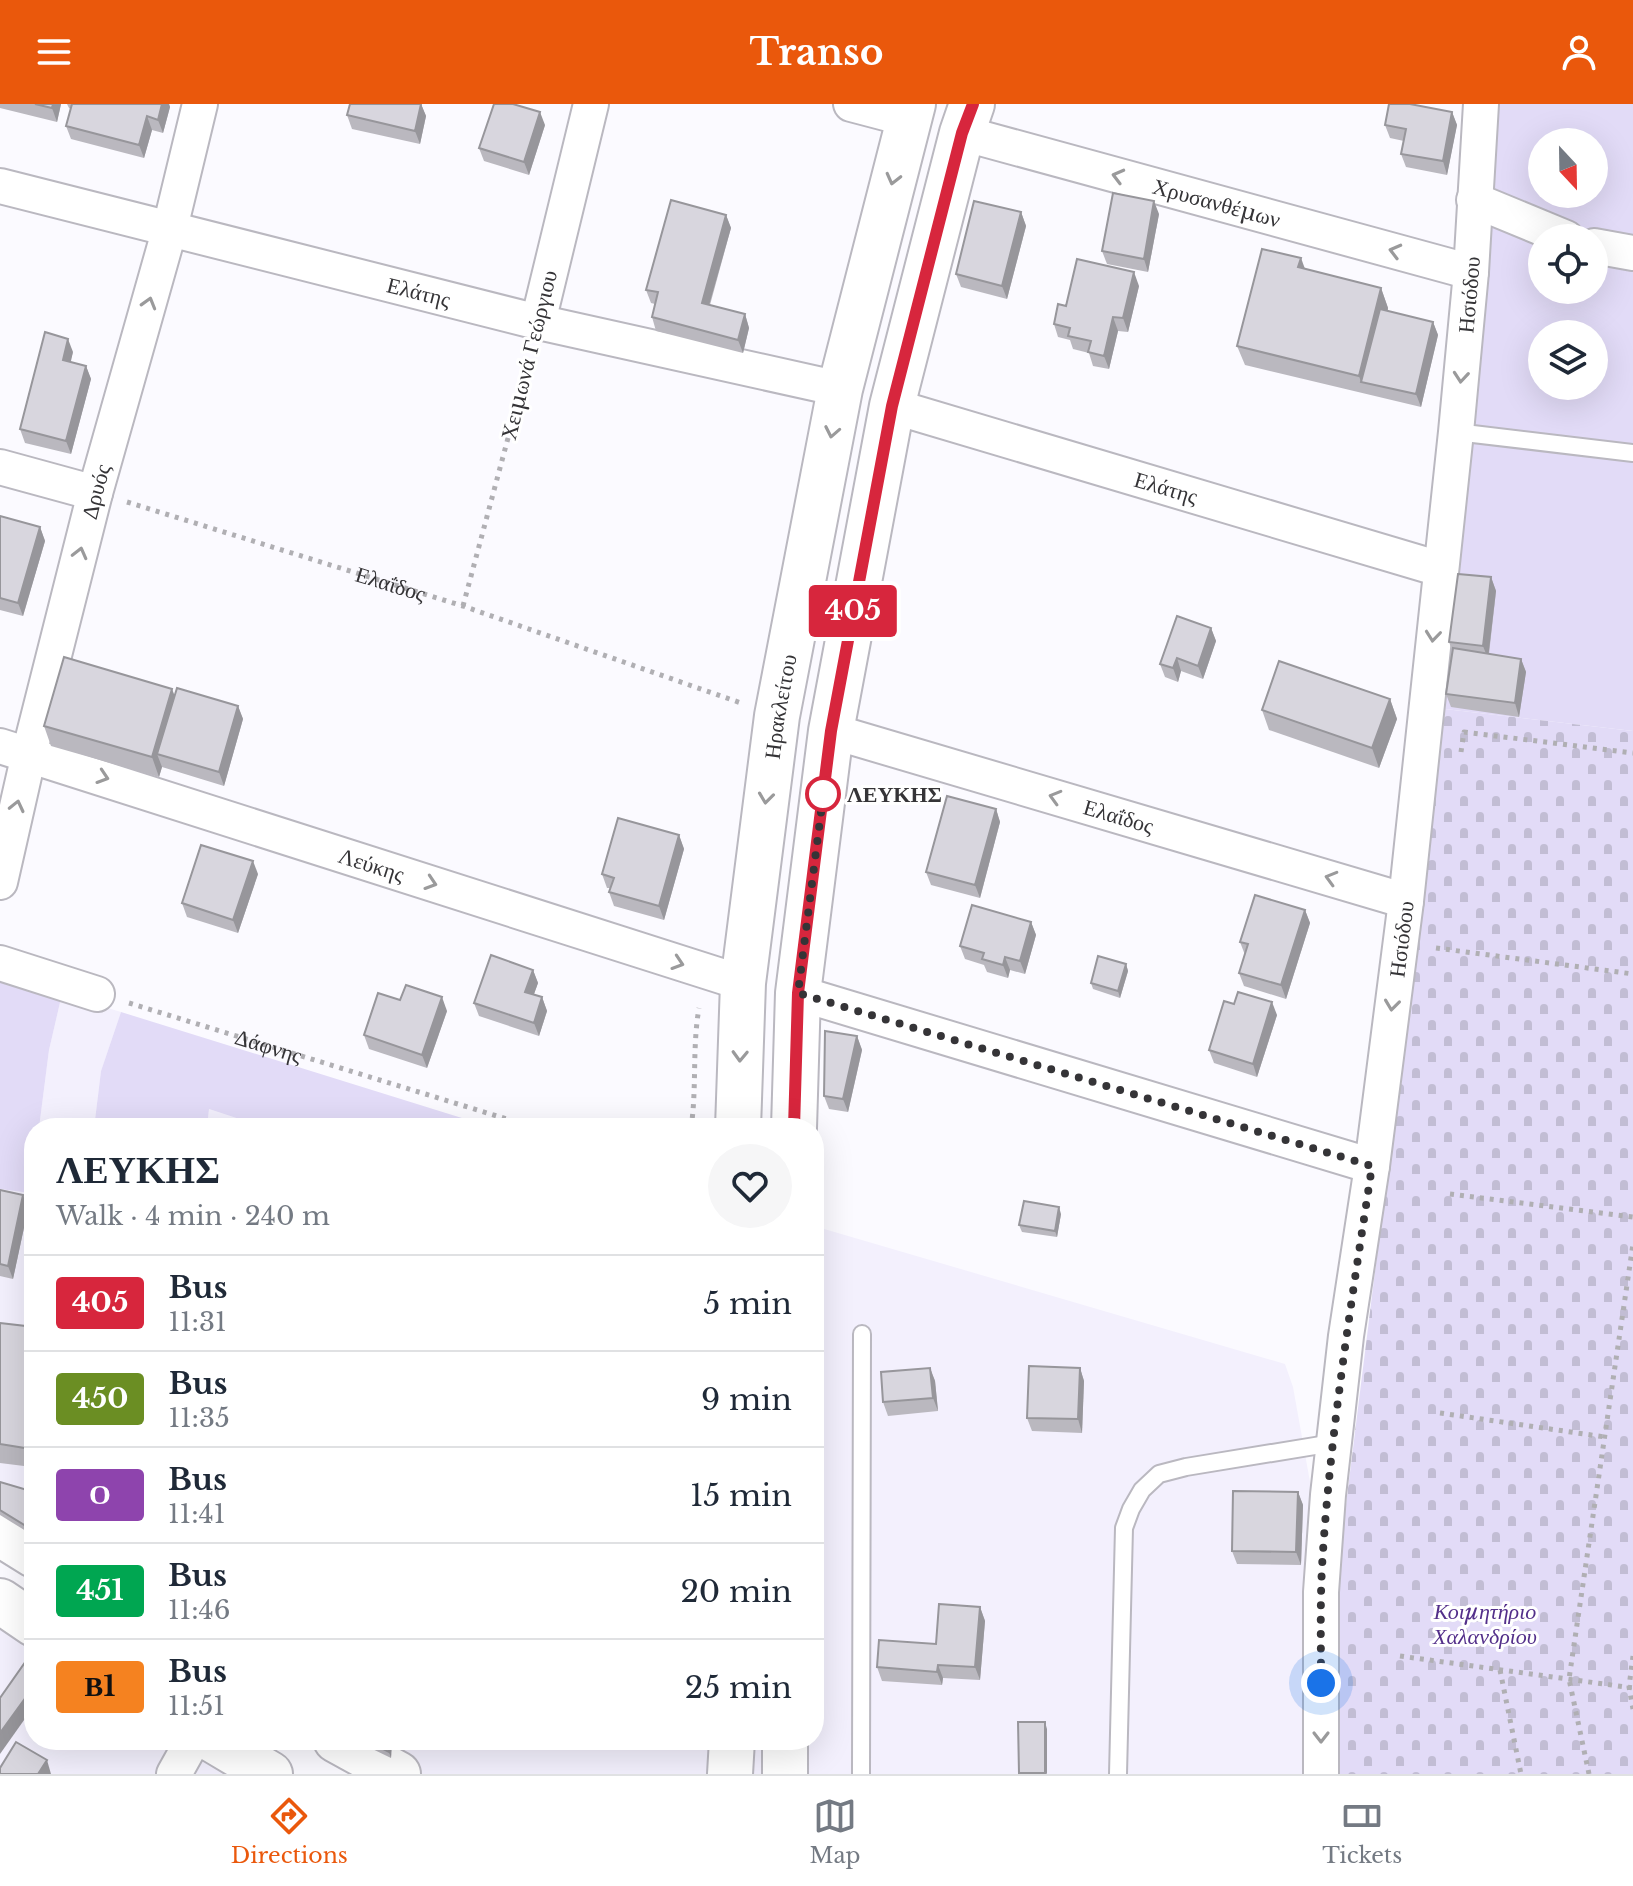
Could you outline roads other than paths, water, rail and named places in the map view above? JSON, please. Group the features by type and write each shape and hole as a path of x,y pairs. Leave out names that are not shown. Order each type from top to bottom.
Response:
{"main road":[{"name":"Ηρακλείτου","path":"737,1118 724,977 840,389 911,111"},
{"path":"794,1118 798,993 831,731 892,406 967,119"},
{"path":"0,1534 24,1549"},
{"path":"0,1601 24,1617"},
{"path":"230,1750 270,1774"},
{"path":"354,1750 398,1774"},
{"path":"730,1774 731,1750"},
{"path":"785,1750 785,1774"}],"street":[{"name":"Δρυός","path":"0,882 14,750 95,493 170,228 200,104"},
{"name":"Χειμωνά Γεώργιου","path":"538,322 591,104"},
{"path":"851,104 911,111"},
{"name":"Ησιόδου","path":"1321,1774 1321,1581 1333,1443 1406,901 1456,432 1471,272 1481,104"},
{"name":"Χρυσανθέμων","path":"967,119 1471,272"},
{"name":"Ελάτης","path":"0,186 538,322 840,389"},
{"path":"1474,200 1532,224"},
{"path":"1608,249 1633,253"},
{"name":"Ελάτης","path":"892,406 1440,569"},
{"path":"0,467 95,493"},
{"name":"Ελαΐδος","path":"831,731 1406,901"},
{"name":"Λεύκης","path":"14,750 724,977"},
{"path":"0,963 97,994"},
{"path":"798,993 1372,1166"},
{"path":"174,1774 187,1750"}],"lane":[{"path":"1456,432 1633,453"},
{"path":"861,1774 862,1334"},
{"path":"1118,1774 1124,1528 1142,1490 1159,1474 1186,1467 1333,1443"}],"place":[{"name":"ΛΕΥΚΗΣ","path":"823,794"}],"park label":[{"name":"Κοιμητήριο Χαλανδρίου","path":"1485,1624"}]}
